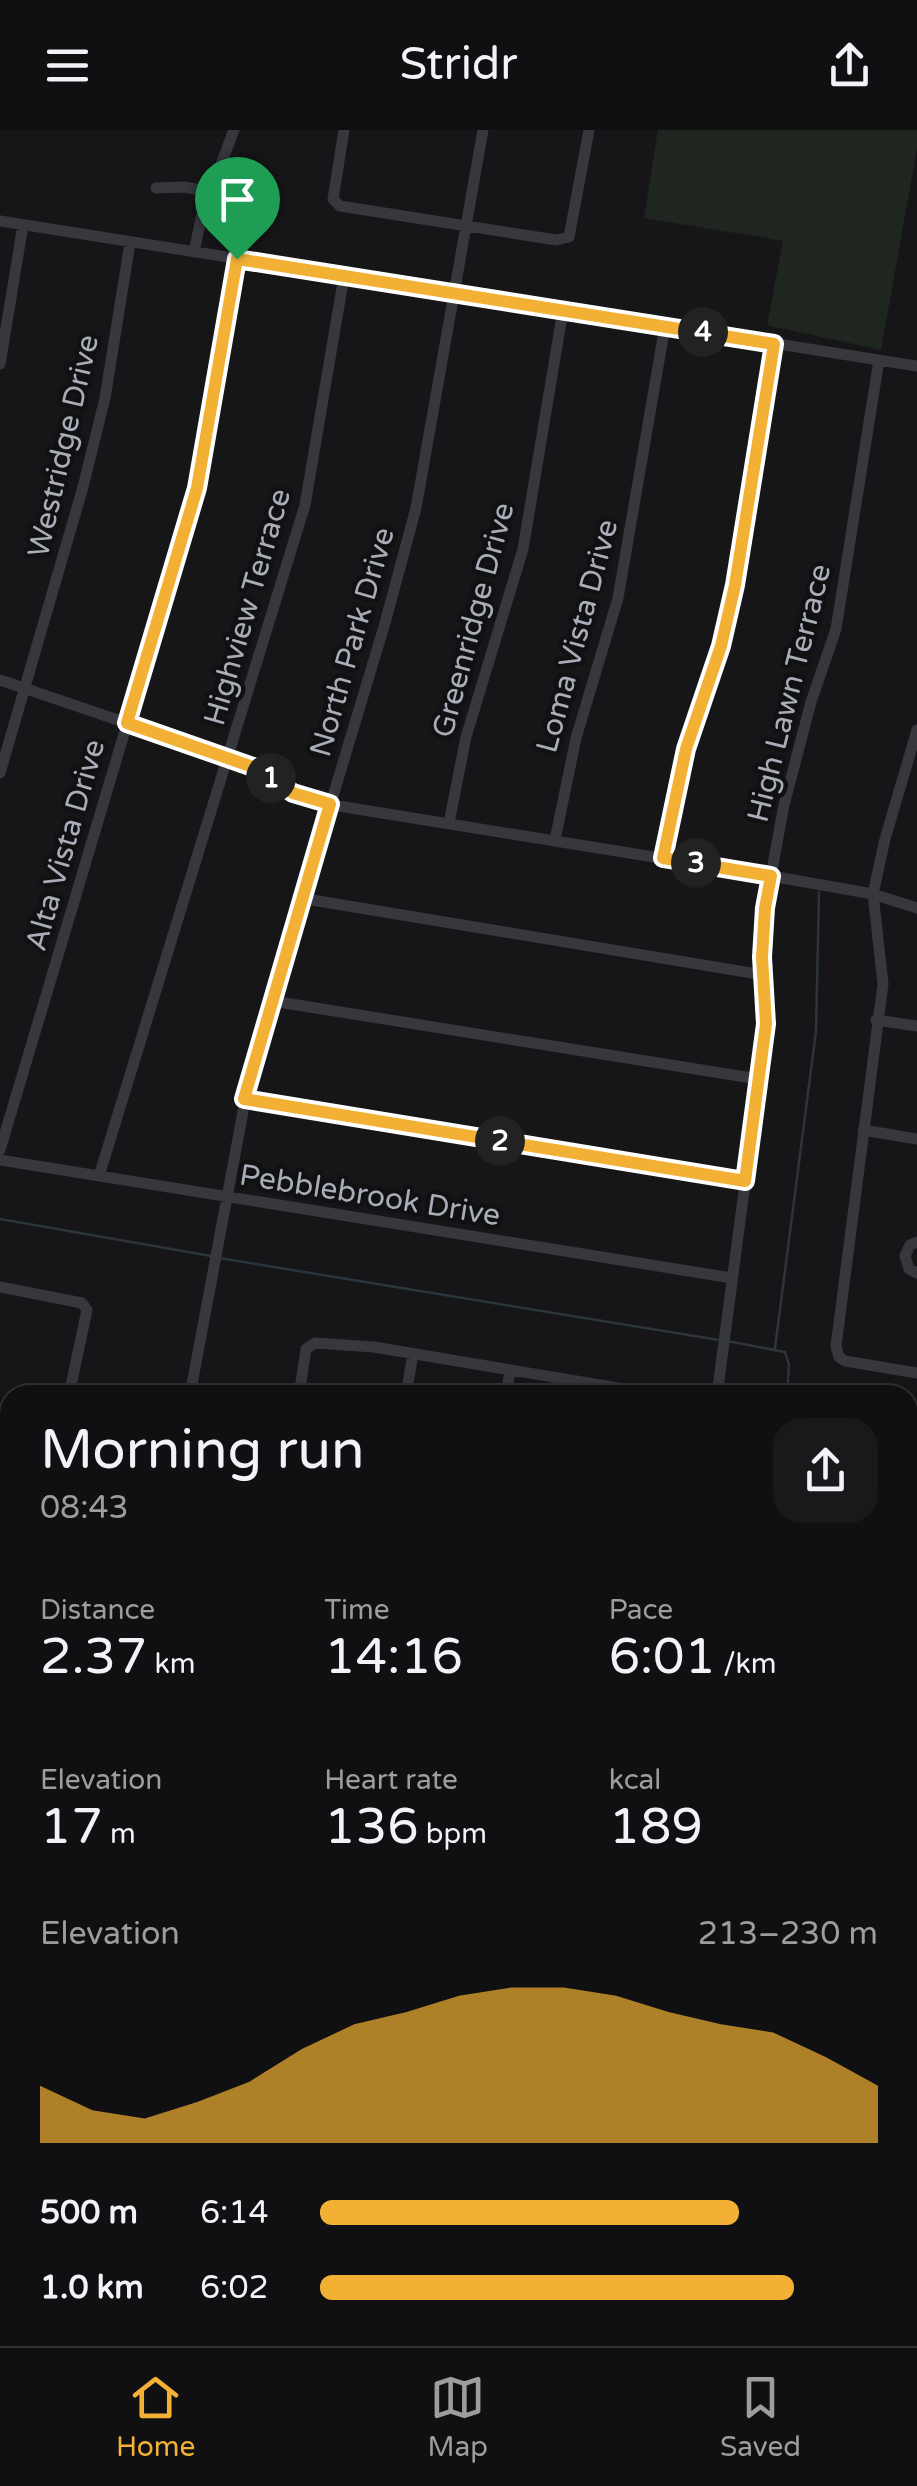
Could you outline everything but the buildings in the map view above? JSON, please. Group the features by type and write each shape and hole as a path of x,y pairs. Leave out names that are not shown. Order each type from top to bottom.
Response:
{"street":[{"path":"194,252 202,214 234,130"},
{"path":"344,130 336,203 353,210 556,240 569,237 589,130"},
{"name":"North Park Drive","path":"192,1385 244,1099 300,898 386,622 416,508 482,130"},
{"path":"156,188 184,187 211,192"},
{"path":"0,222 917,366"},
{"path":"0,364 24,225"},
{"name":"Westridge Drive","path":"0,773 78,506 105,398 130,243"},
{"name":"Alta Vista Drive","path":"0,1150 197,488 237,259"},
{"name":"Highview Terrace","path":"99,1176 304,505 344,276"},
{"name":"Greenridge Drive","path":"448,823 466,737 522,549 563,310"},
{"name":"Loma Vista Drive","path":"555,840 576,738 618,598 665,326"},
{"path":"663,858 686,749 721,646 735,585 774,344"},
{"name":"High Lawn Terrace","path":"718,1385 766,1024 765,908 784,805 811,702 836,629 879,360"},
{"path":"0,680 256,768 310,800 873,894 917,908"},
{"path":"917,730 873,894 882,968 836,1334 840,1356 854,1363 917,1372"},
{"path":"900,787 917,790"},
{"path":"300,898 764,976"},
{"path":"272,1002 758,1078"},
{"path":"876,1020 917,1026"},
{"path":"244,1099 745,1181"},
{"path":"863,1130 917,1139"},
{"name":"Pebblebrook Drive","path":"0,1160 732,1278"},
{"path":"917,1242 905,1256 909,1268 917,1272"},
{"path":"0,1288 82,1303 87,1310 72,1385"},
{"path":"300,1385 306,1348 315,1343 413,1354 584,1385"},
{"path":"408,1385 413,1354"},
{"path":"508,1385 510,1370"}],"shaded area":[{"path":"658,130 917,130 917,149 881,350 767,325 783,241 644,218"}],"waterway":[{"path":"775,1348 816,1031 819,892"},
{"path":"0,1219 211,1256"},
{"path":"219,1258 719,1340"},
{"path":"727,1341 785,1352 788,1385"}],"route":[{"path":"237,259 774,344 735,585 721,646 686,749 663,858 771,876 762,957 766,1024 745,1181 244,1099 330,804 293,793 256,768 127,723 197,488 237,259"}]}
